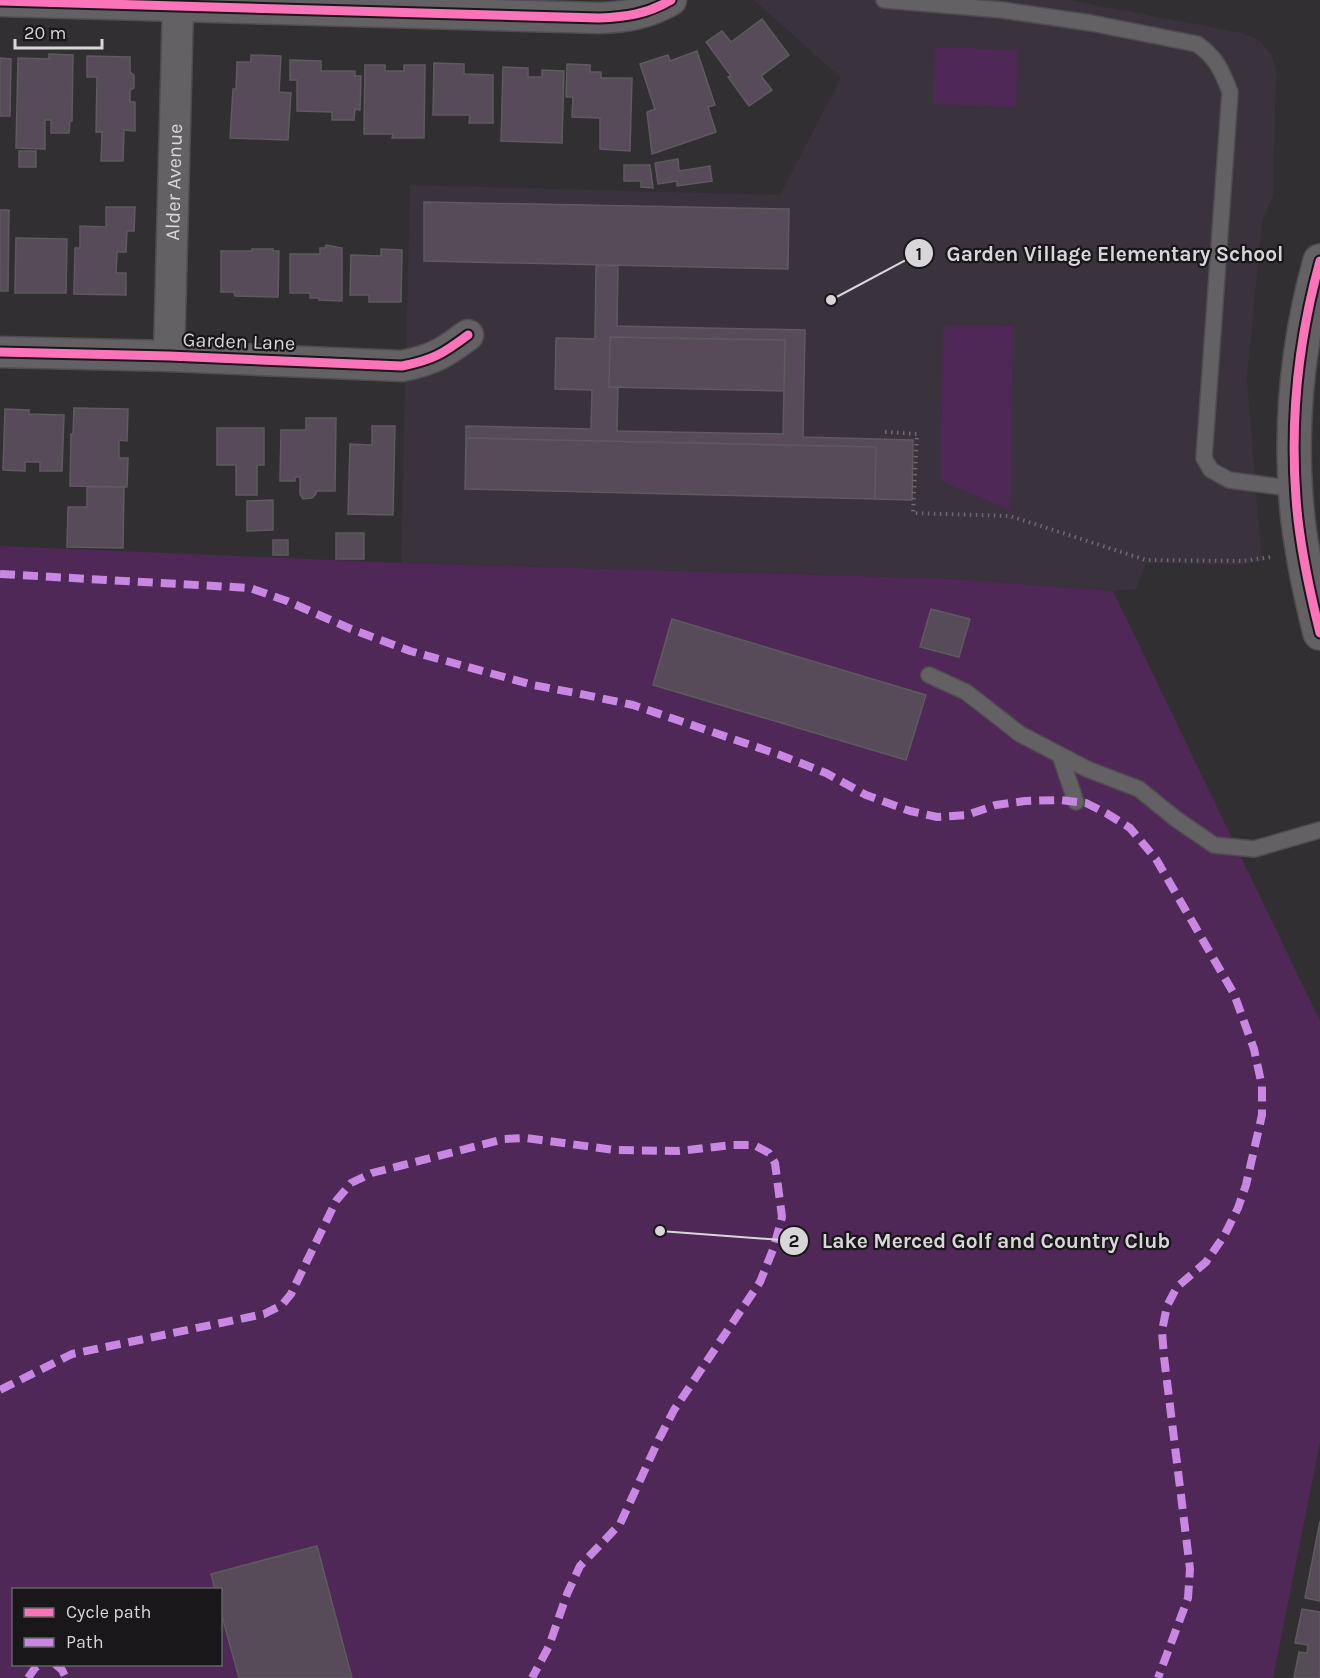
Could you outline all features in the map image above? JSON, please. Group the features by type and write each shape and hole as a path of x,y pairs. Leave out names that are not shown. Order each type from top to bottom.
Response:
{"street":[{"path":"0,1 599,18 628,16 658,8 671,0"},
{"name":"Alder Avenue","path":"169,357 178,6"},
{"path":"1320,261 1304,336 1297,391 1295,443 1296,489 1303,553 1320,633"},
{"name":"Garden Lane","path":"0,352 402,366 425,362 447,351 468,334"}],"lane":[{"path":"884,0 1002,10 1091,23 1197,44 1211,54 1224,75 1230,92 1204,459 1211,470 1229,480 1296,489"},
{"path":"929,675 966,692 1020,734 1087,769 1140,789 1176,819 1214,845 1254,849 1320,830"},
{"path":"1060,755 1076,802"}],"path":[{"path":"885,432 917,434 914,513 1010,516 1146,560 1242,561 1303,553"}],"shaded area":[{"path":"754,0 1068,0 1242,33 1259,40 1271,54 1276,70 1273,196 1262,221 1247,378 1263,561 1238,565 1146,563 1136,589 1113,591 958,579 401,563 410,185 780,195 841,78"},
{"path":"935,47 1018,50 1016,107 933,104"},
{"path":"943,325 1013,326 1010,510 941,481"},
{"path":"0,546 401,563 958,579 1113,591 1320,1021 1320,1442 1273,1678 0,1678"}],"building":[{"path":"762,19 789,55 761,76 772,90 749,106 706,42 722,31 731,42"},
{"path":"697,51 715,105 708,107 716,132 652,154 647,112 655,109 640,64 668,55 670,61"},
{"path":"49,54 73,55 72,121 70,121 69,133 51,133 51,120 45,120 45,149 16,148 18,58 49,59"},
{"path":"251,55 281,56 279,92 291,93 288,140 230,138 237,62 251,62"},
{"path":"87,56 130,57 130,72 134,75 134,88 130,90 130,102 135,102 135,131 124,130 123,161 101,161 102,132 96,132 97,77 87,77"},
{"path":"0,58 11,59 10,116 0,116"},
{"path":"290,60 321,61 321,71 355,71 355,76 361,76 360,110 355,109 354,120 332,120 332,112 297,111 297,80 290,80"},
{"path":"434,63 464,64 464,74 493,75 493,123 469,123 470,115 433,115"},
{"path":"567,64 590,65 590,72 601,72 601,78 632,78 630,151 600,149 600,118 572,117 573,97 566,97"},
{"path":"365,65 385,65 385,71 404,71 404,65 425,65 424,138 392,138 393,134 364,134"},
{"path":"503,67 528,68 528,77 542,77 542,70 564,71 562,143 501,141"},
{"path":"19,151 36,151 36,167 19,167"},
{"path":"678,159 679,171 710,166 712,181 677,186 677,181 658,184 655,163"},
{"path":"624,165 650,165 653,188 641,187 641,181 624,181"},
{"path":"424,202 789,209 788,269 424,261"},
{"path":"106,207 135,207 134,231 127,231 126,252 117,252 116,273 126,273 126,295 74,294 75,248 80,248 80,226 106,227"},
{"path":"0,210 9,210 8,291 0,291"},
{"path":"16,238 67,239 66,293 15,293"},
{"path":"326,245 342,248 342,301 310,298 310,293 290,293 290,254 320,254 320,248 325,248"},
{"path":"252,249 279,251 278,297 235,296 234,292 221,292 221,251 252,251"},
{"path":"381,249 402,250 401,302 369,302 369,295 350,295 351,255 381,256"},
{"path":"596,265 618,266 617,326 805,330 803,437 913,440 912,500 875,499 876,447 466,438 466,426 591,429 592,390 555,389 556,338 595,339","holes":["610,337 785,340 783,434 617,431 618,387 609,387"]},
{"path":"610,337 785,340 784,391 609,387"},
{"path":"74,408 128,409 127,441 119,440 119,458 128,458 127,487 70,486"},
{"path":"5,409 29,410 29,414 64,415 62,471 40,471 40,462 25,462 25,471 3,470"},
{"path":"306,418 336,418 335,491 316,491 312,498 303,499 300,494 300,477 295,477 295,481 280,481 281,430 306,430"},
{"path":"372,426 395,426 393,515 348,514 350,444 372,445"},
{"path":"217,428 264,428 264,465 257,465 257,495 236,495 236,465 217,465"},
{"path":"466,438 876,447 875,499 465,489"},
{"path":"87,487 124,487 123,548 67,547 68,507 87,507"},
{"path":"273,500 273,530 247,531 247,501"},
{"path":"336,533 364,533 364,559 336,559"},
{"path":"273,540 288,540 288,555 273,555"},
{"path":"931,609 970,619 959,657 920,647"},
{"path":"672,619 926,695 906,760 653,685"},
{"path":"1320,1521 1320,1601 1305,1598"},
{"path":"317,1546 352,1678 239,1678 222,1616 222,1588 214,1588 211,1574"},
{"path":"1302,1609 1320,1612 1320,1678 1294,1678 1299,1652 1307,1653 1308,1645 1295,1643"}],"marked path":[{"path":"0,574 250,588 410,651 533,685 633,705 780,755 826,773 866,795 910,811 937,817 967,815 996,805 1060,800 1086,803 1130,828 1156,859 1234,994 1254,1049 1262,1086 1262,1115 1246,1185 1238,1208 1224,1236 1206,1262 1177,1287 1167,1306 1162,1331 1190,1569 1188,1598 1158,1678"},
{"path":"0,1390 72,1354 264,1314 282,1305 291,1294 336,1201 351,1183 372,1173 504,1139 526,1138 615,1150 678,1151 754,1145 769,1153 775,1163 782,1217 774,1247 760,1282 674,1410 620,1524 580,1566 567,1594 549,1646 532,1678"},
{"path":"28,1678 38,1666"},
{"path":"57,1666 66,1678"}],"cycle path":[{"path":"0,1 599,18 636,14 671,0"},
{"path":"1320,261 1302,349 1294,438 1299,532 1320,633"},
{"path":"0,352 169,356 402,366 438,355 468,335"}],"place":[{"name":"Garden Village Elementary School","path":"831,300"},
{"name":"Lake Merced Golf and Country Club","path":"660,1231"}]}
